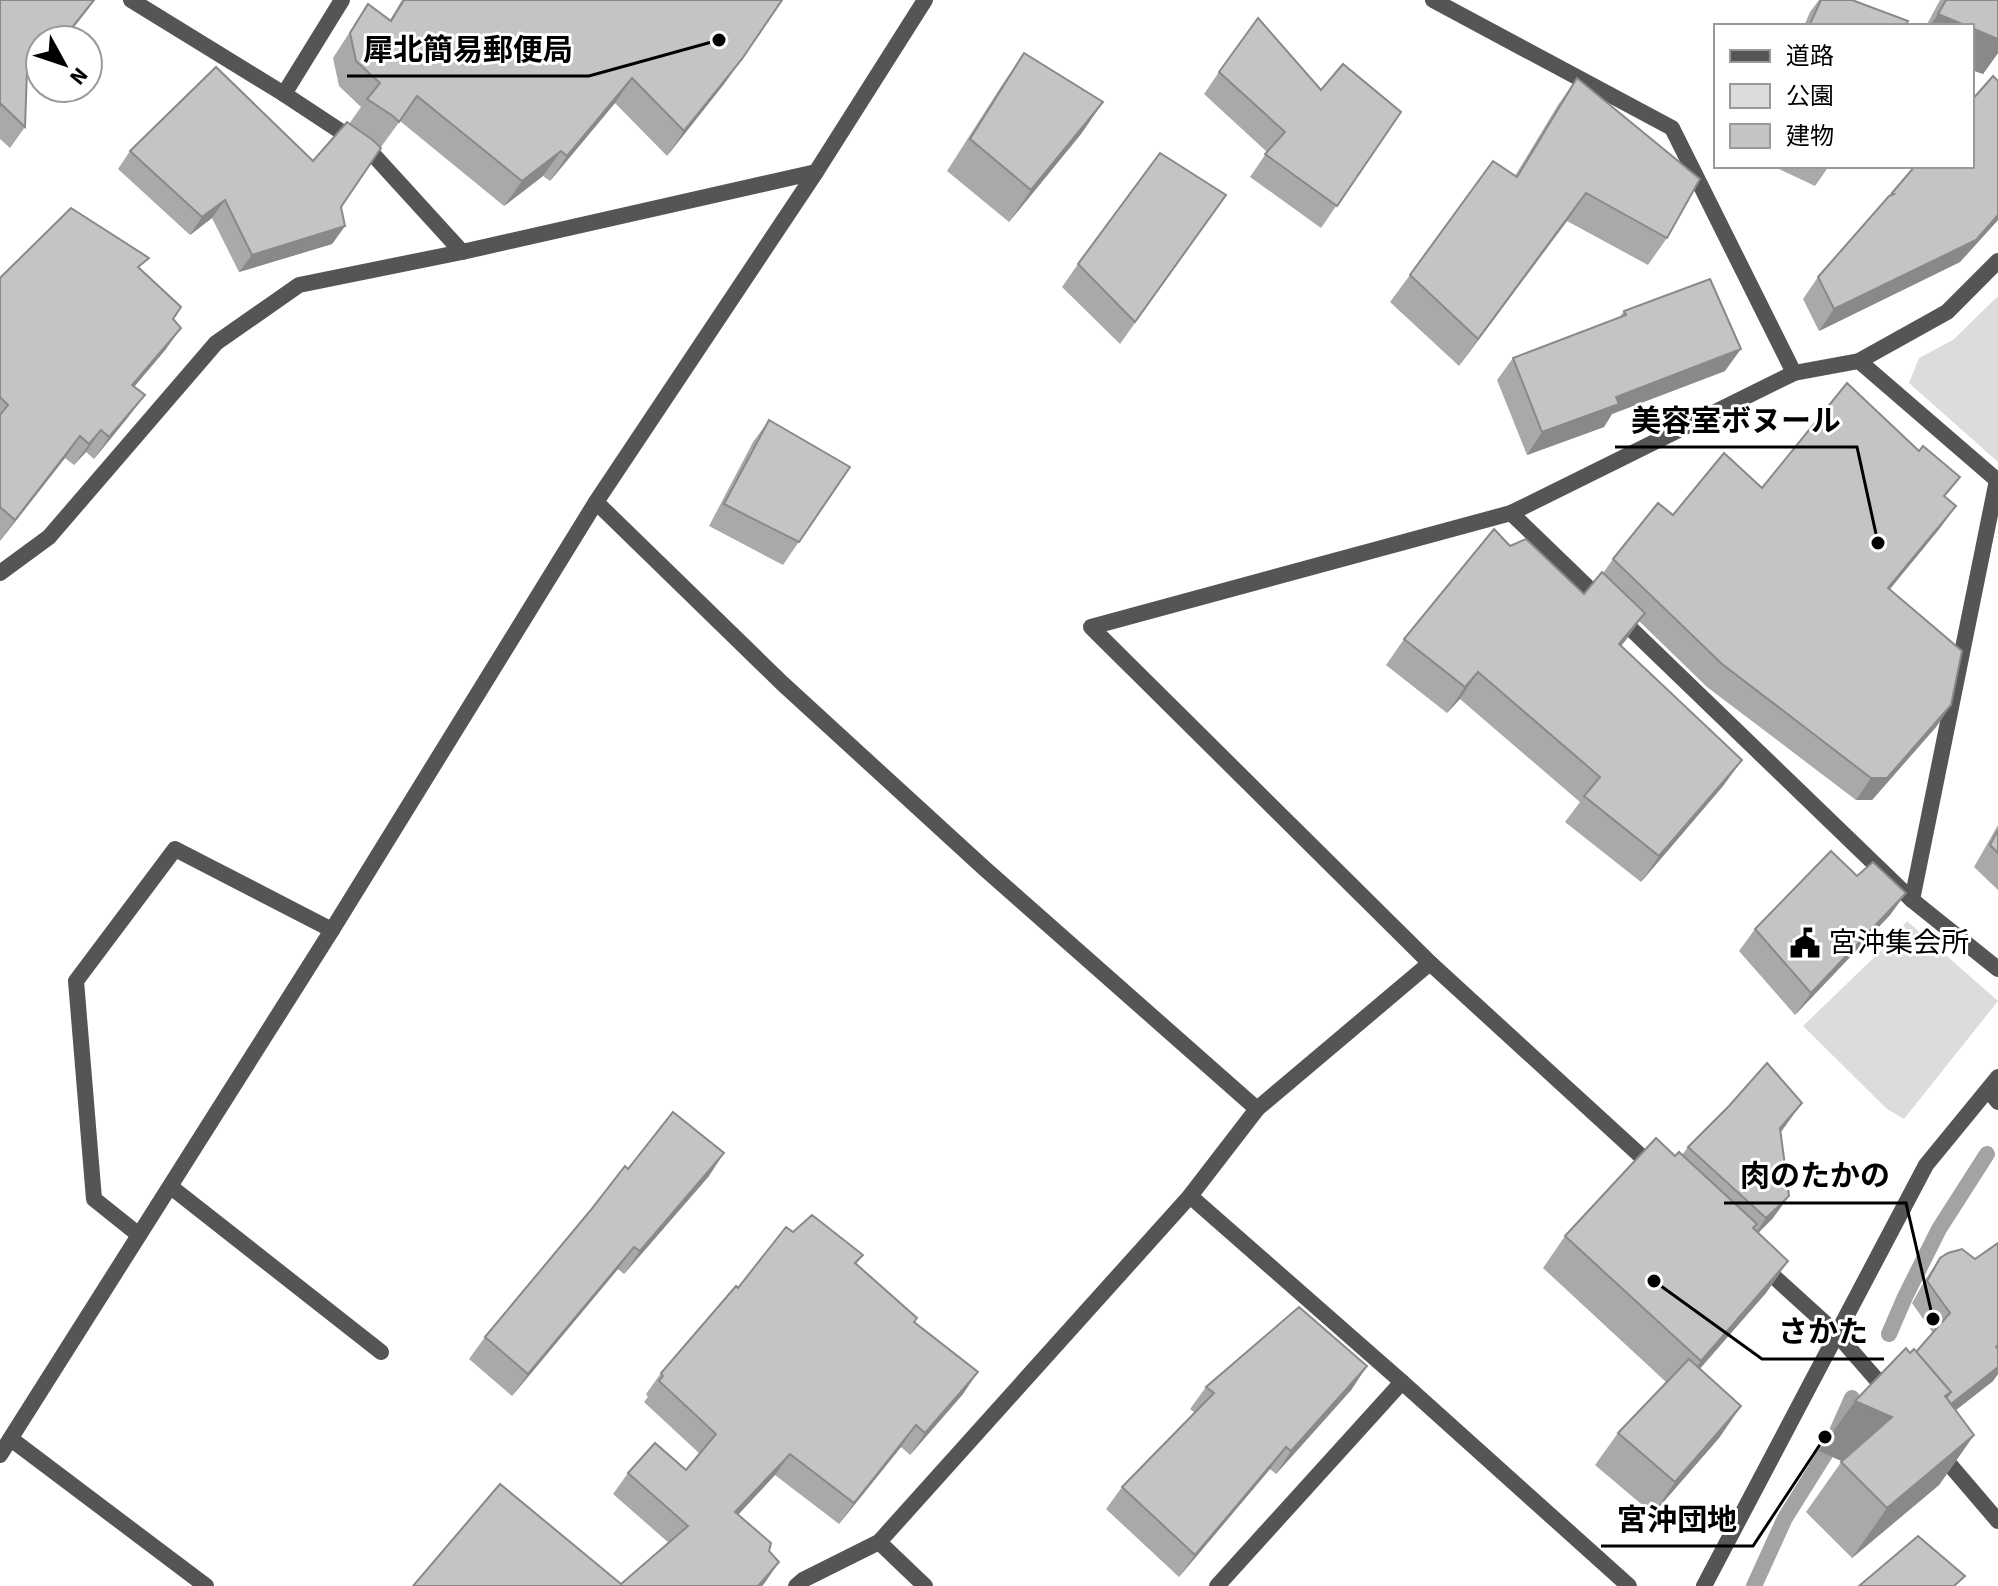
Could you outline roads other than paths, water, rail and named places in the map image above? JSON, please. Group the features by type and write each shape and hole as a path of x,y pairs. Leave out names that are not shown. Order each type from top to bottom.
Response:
{"street":[{"path":"131,0 369,150 462,252"},
{"path":"284,94 342,0"},
{"path":"0,1455 332,930 596,502 816,172 925,0"},
{"path":"1433,0 1672,128 1794,373"},
{"path":"0,573 49,537 216,343 299,285 462,252 816,172"},
{"path":"1664,1176 1430,963 1091,627 1511,513 1794,373 1859,361 1947,312 1998,261"},
{"path":"1859,361 1998,480 1912,900"},
{"path":"596,502 783,684 984,868 1257,1109"},
{"path":"1511,513 1912,900 1998,969"},
{"path":"139,1235 94,1199 76,981 175,849 332,930"},
{"path":"796,1586 879,1542 1190,1196 1257,1109 1430,963"},
{"path":"1704,1586 1926,1165 1995,1090"},
{"path":"171,1187 381,1352"},
{"path":"1190,1196 1629,1586"},
{"path":"1746,1251 1836,1333 1905,1412"},
{"path":"1217,1586 1402,1382"},
{"path":"1925,1436 1998,1521"},
{"path":"11,1439 206,1586"},
{"path":"879,1542 925,1586"}],"waterway":[{"path":"1889,1334 1939,1229 1987,1154"},
{"path":"1754,1586 1785,1518 1832,1443 1852,1398"}],"place":[{"name":"犀北簡易郵便局","path":"719,40"},
{"name":"美容室ボヌール","path":"1878,543"},
{"name":"宮沖集会所","path":"1805,943"},
{"name":"さかた","path":"1654,1281"},
{"name":"肉のたかの","path":"1933,1319"},
{"name":"宮沖団地","path":"1825,1437"}]}
